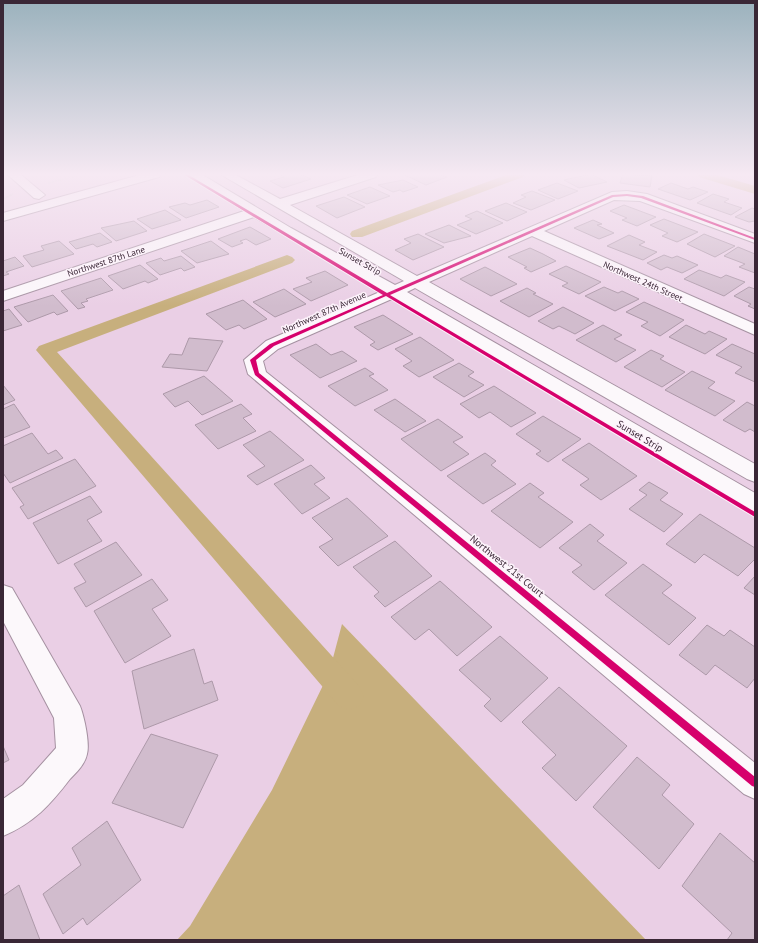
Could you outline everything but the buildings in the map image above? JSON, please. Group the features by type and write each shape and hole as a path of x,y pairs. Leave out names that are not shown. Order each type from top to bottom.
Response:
{"street":[{"name":"Northwest 87th Lane","path":"3,296 237,218"},
{"name":"Sunset Strip","path":"266,218 394,291 755,504"},
{"name":"Sunset Strip","path":"303,218 755,474"},
{"name":"Northwest 87th Avenue","path":"253,360 272,345 415,281 562,218"},
{"name":"Northwest 87th Avenue","path":"699,218 755,239"},
{"name":"Northwest 24th Street","path":"532,231 755,330"},
{"name":"Northwest 21st Court","path":"253,360 257,374 755,783"},
{"path":"3,596 69,716 72,753 35,797 3,819"}],"shaded area":[{"path":"342,624 646,940 177,940 190,926 272,790 329,673"}],"waterway":[{"path":"357,234 400,218"},
{"path":"287,260 45,350 349,696"}],"cycle path":[{"path":"259,218 755,515"},
{"path":"562,218 272,345 253,360 257,374 755,783"},
{"path":"699,218 755,239"}]}
